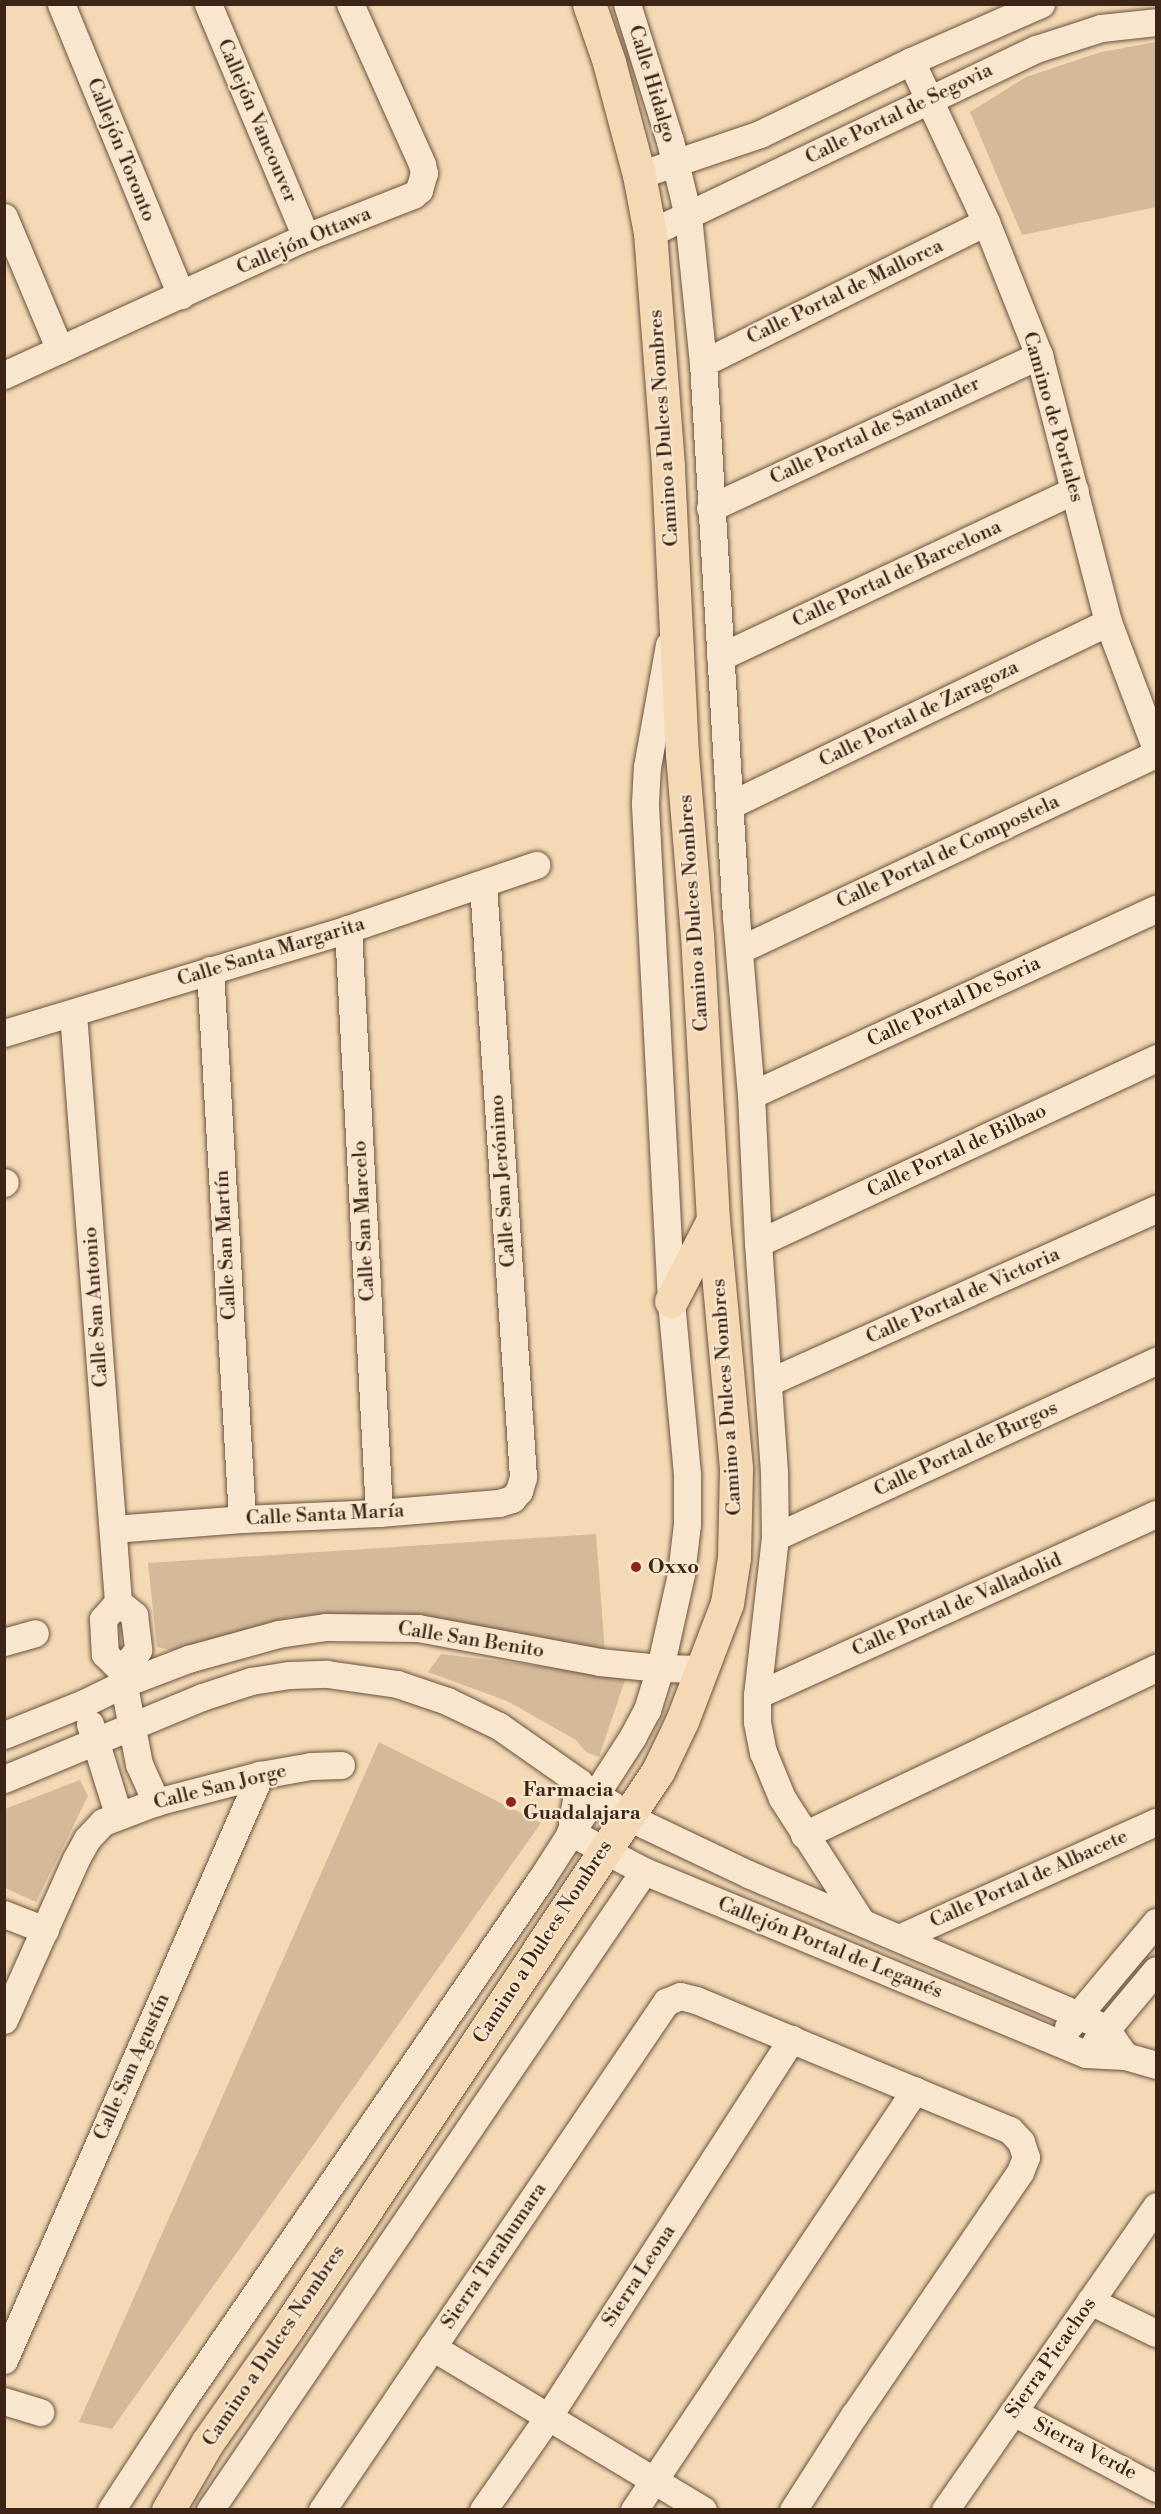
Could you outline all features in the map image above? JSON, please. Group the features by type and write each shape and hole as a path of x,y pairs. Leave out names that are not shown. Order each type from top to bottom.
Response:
{"main road":[{"name":"Camino a Dulces Nombres","path":"168,2510 207,2444 292,2320 602,1851 658,1771 703,1669 727,1603 734,1558 737,1512 736,1468 713,1220 668,466 650,233 639,175 609,62 589,4"},
{"path":"671,1301 713,1220"}],"street":[{"name":"Callejón Toronto","path":"61,4 181,295"},
{"name":"Callejón Vancouver","path":"208,4 306,237"},
{"name":"Callejón Ottawa","path":"4,375 306,237 412,195 423,182 422,164 350,4"},
{"name":"Calle Hidalgo","path":"627,4 676,164"},
{"name":"Calle Portal de Segovia","path":"639,175 760,134 911,61 1041,4"},
{"name":"Calle Portal de Segovia","path":"650,233 1036,50 1098,16 1156,22"},
{"name":"Camino de Portales","path":"911,61 986,222 1039,355 1108,622 1156,752"},
{"name":"Camino a Dulces Nombres","path":"676,164 688,216 704,363 710,508 739,950 751,1095 758,1244 768,1382 775,1537 756,1695 757,1722 763,1752 782,1798 861,1921"},
{"path":"4,217 60,350"},
{"name":"Calle Portal de Mallorca","path":"704,363 986,222"},
{"name":"Calle Portal de Santander","path":"710,508 1039,355"},
{"name":"Calle Portal de Barcelona","path":"720,657 1075,490"},
{"path":"111,2510 596,1795 646,1710 660,1668 681,1574 687,1524 687,1474 671,1301 645,803 647,767 675,612"},
{"name":"Calle Portal de Zaragoza","path":"730,805 1108,622"},
{"name":"Calle Portal de Compostela","path":"739,950 1156,752"},
{"name":"Calle Santa Margarita","path":"4,1033 348,929 536,865"},
{"name":"Calle San Jerónimo","path":"483,884 524,1477"},
{"name":"Calle Portal De Soria","path":"751,1095 1156,909"},
{"name":"Calle San Marcelo","path":"348,929 379,1514"},
{"name":"Calle San Martín","path":"210,970 242,1519"},
{"name":"Calle San Antonio","path":"73,1013 118,1602 134,1615 138,1650 122,1677"},
{"name":"Calle Portal de Bilbao","path":"758,1244 1156,1058"},
{"name":"Calle Portal de Victoria","path":"768,1382 1156,1209"},
{"name":"Calle Portal de Burgos","path":"775,1537 1156,1361"},
{"name":"Calle Santa María","path":"113,1529 242,1519 379,1514 499,1503 512,1499 519,1491 524,1477"},
{"name":"Calle Portal de Valladolid","path":"756,1695 1156,1514"},
{"name":"Calle San Benito","path":"4,1735 84,1703 122,1677 278,1634 326,1627 376,1625 418,1628 599,1662 660,1668 703,1669"},
{"path":"4,1642 35,1633"},
{"path":"804,1835 1156,1668"},
{"path":"4,1779 130,1725 251,1681 290,1675 327,1674 397,1684 447,1701 499,1726 579,1782 570,1832"},
{"path":"122,1677 139,1764 156,1802"},
{"path":"4,2020 76,1858 87,1839 111,1818 96,1741 84,1703"},
{"name":"Calle San Jorge","path":"111,1818 156,1802 260,1775 311,1766 341,1765"},
{"name":"Calle San Agustín","path":"4,2360 260,1775"},
{"name":"Callejón Portal de Leganés","path":"596,1795 627,1815 748,1874 901,1937 1077,2014 1106,2029"},
{"name":"Calle Portal de Albacete","path":"901,1937 1156,1822"},
{"name":"Callejón Portal de Leganés","path":"570,1832 602,1851 644,1871 1086,2054"},
{"path":"210,2510 644,1871"},
{"path":"4,1914 45,1930"},
{"path":"1058,2042 1077,2014 1156,1922"},
{"path":"1086,2054 1156,1970"},
{"name":"Sierra Tarahumara","path":"322,2510 666,2002 680,1996 696,2000 792,2039"},
{"path":"1106,2029 1125,2056"},
{"path":"792,2039 1010,2130 1022,2142 1026,2157 1020,2172 854,2415 794,2510"},
{"name":"Sierra Leona","path":"483,2510 548,2417 792,2039"},
{"path":"1086,2054 1125,2056 1156,2065"},
{"path":"634,2510 915,2090"},
{"name":"Sierra Picachos","path":"945,2510 1156,2206"},
{"path":"1090,2301 1156,2333"},
{"path":"432,2347 704,2510"},
{"path":"4,2402 40,2412"},
{"name":"Sierra Verde","path":"1013,2412 1156,2488"}],"shaded area":[{"path":"1156,42 1156,207 1022,235 970,112 1026,77 1101,52"},
{"path":"596,1534 605,1652 538,1636 470,1628 373,1620 291,1617 179,1652 157,1647 148,1563"},
{"path":"441,1654 626,1677 599,1757 586,1752 576,1740 507,1701 428,1672"},
{"path":"379,1742 541,1823 112,2429 79,2422"},
{"path":"80,1780 88,1796 36,1902 5,1888 5,1809"}],"place":[{"name":"Oxxo","path":"636,1567"},
{"name":"Farmacia Guadalajara","path":"511,1802"}]}
